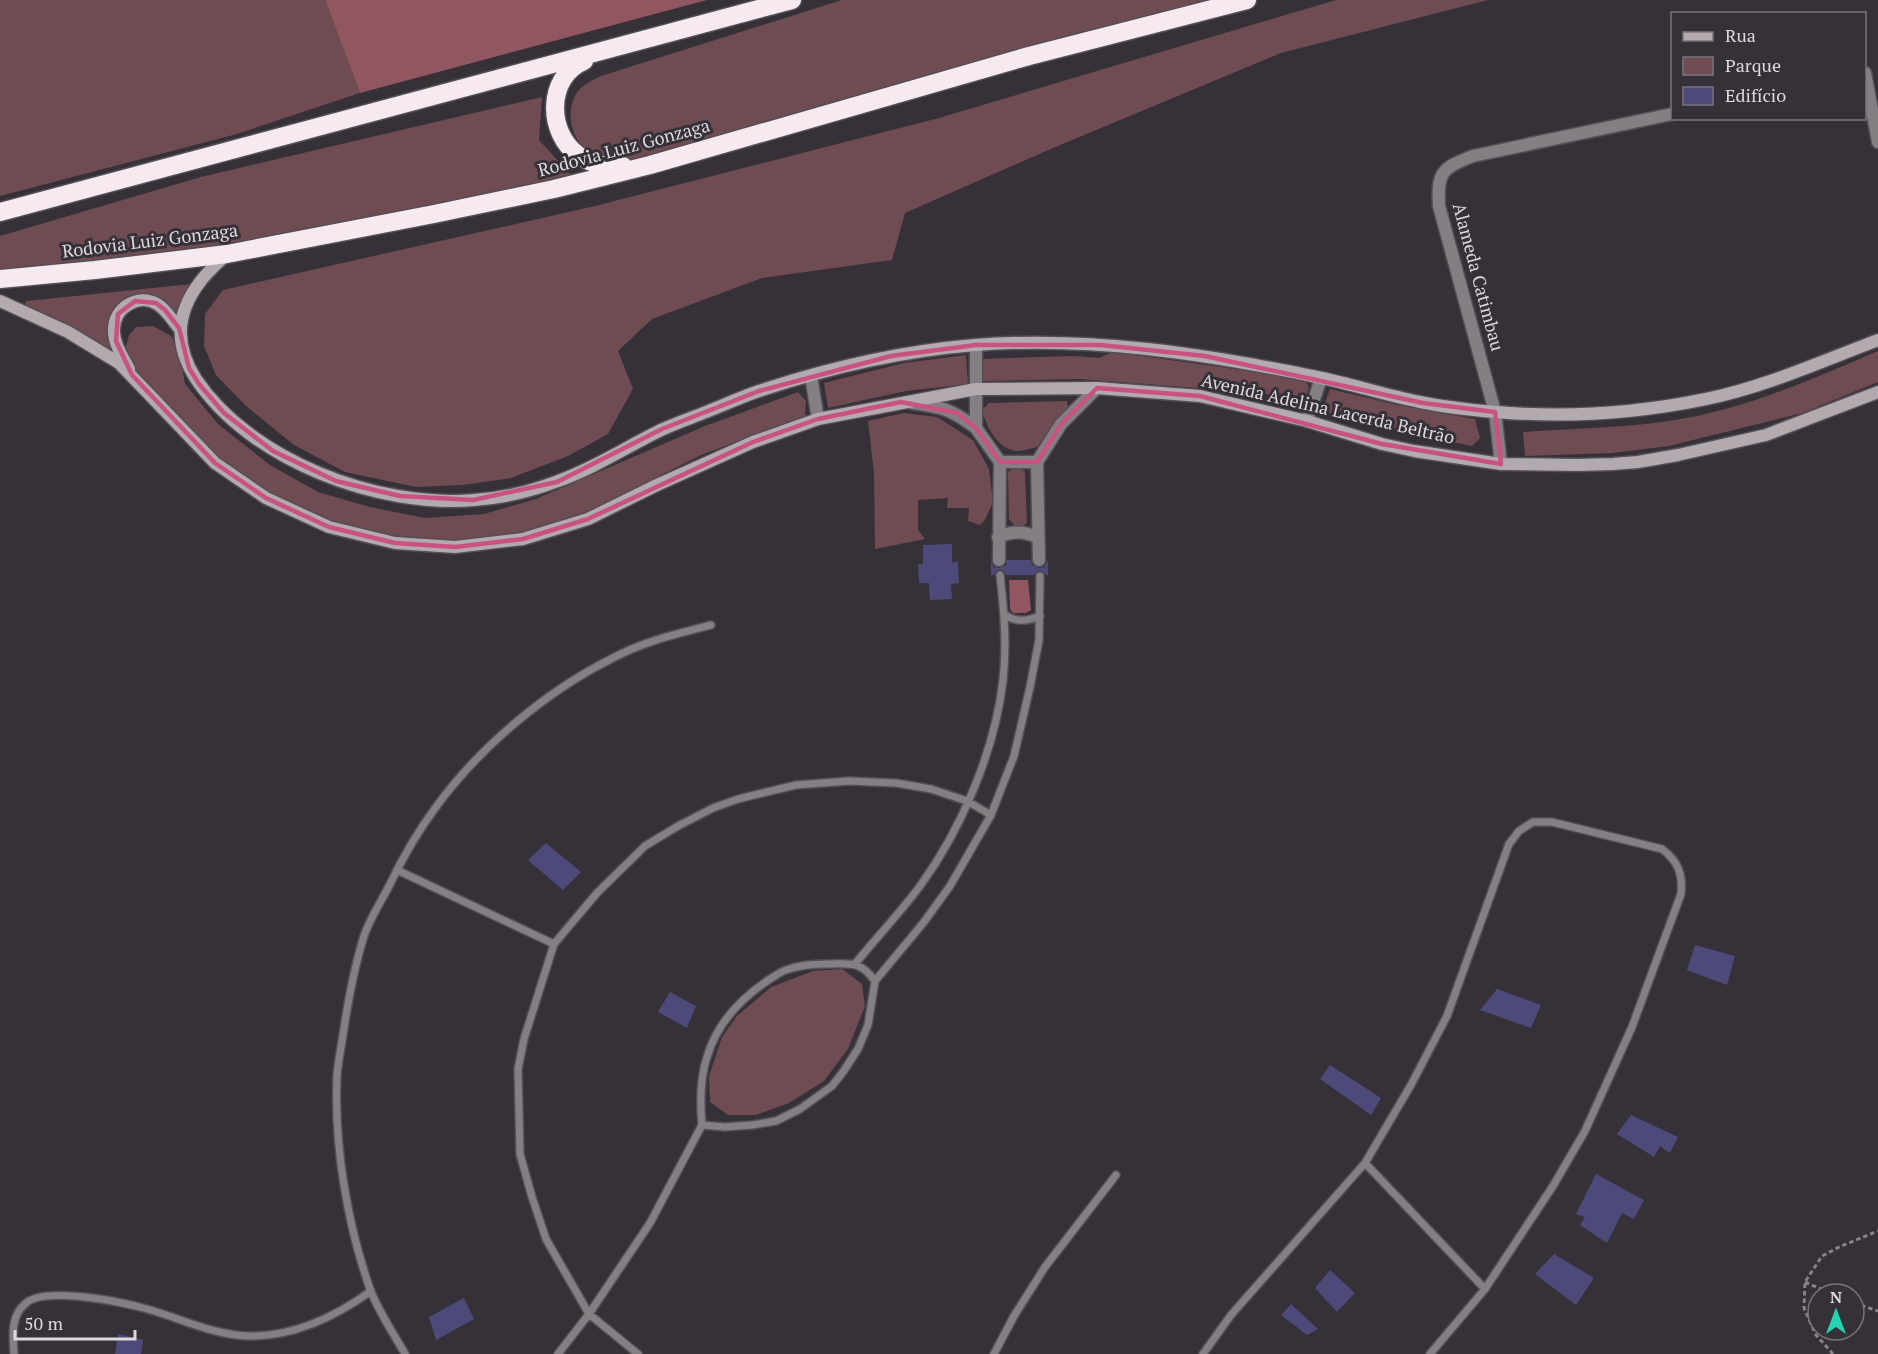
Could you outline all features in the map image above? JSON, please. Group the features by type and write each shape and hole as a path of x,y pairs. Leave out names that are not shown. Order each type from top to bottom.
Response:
{"highway":[{"path":"0,212 792,0"},
{"name":"Rodovia Luiz Gonzaga","path":"0,279 227,254 532,194 650,165 1029,56 1247,0"},
{"path":"622,46 577,64 566,72 558,89 554,107 557,125 565,142 578,155 594,164 612,167 650,165"}],"main road":[{"path":"178,328 185,306 200,281 227,254"},
{"path":"132,375 116,341 114,329 118,314 124,307 135,301 144,300 156,303 165,310 178,328"},
{"name":"Avenida Adelina Lacerda Beltrão","path":"0,301 68,332 118,363 215,464 266,498 329,527 395,543 455,547 523,538 588,519 753,442 818,419 976,389 1097,388 1200,396 1307,421 1382,444 1501,464 1613,464 1678,455 1766,435 1878,392"},
{"name":"Avenida Adelina Lacerda Beltrão","path":"178,328 189,368 200,384 224,413 273,451 336,481 400,496 473,500 526,492 557,482 592,468 662,429 759,391 891,356 976,345 1112,346 1205,356 1321,378 1423,403 1495,412 1579,413 1627,411 1709,399 1762,383 1878,340"}],"street":[{"path":"1869,72 1878,142"},
{"name":"Alameda Catimbau","path":"1495,412 1439,206 1438,188 1442,172 1457,162 1473,156 1671,114"},
{"path":"976,345 976,428"},
{"path":"811,376 818,419"},
{"path":"1307,421 1321,378"},
{"path":"1039,560 1037,462 1061,424 1097,388"},
{"path":"901,402 944,408 957,413 976,428 1000,462 999,560"},
{"path":"1495,412 1501,464"},
{"path":"1000,462 1037,462"},
{"path":"998,537 1018,531 1037,537"}],"lane":[{"path":"855,964 919,887 946,845 983,764 1003,680 1004,614 1000,575"},
{"path":"702,1125 725,1127 776,1121 800,1109 832,1086 858,1049 868,1024 875,981 924,922 950,886 991,815 1014,756 1039,640 1040,576"},
{"path":"1004,614 1011,620 1023,621 1040,616"},
{"path":"405,1354 371,1291 352,1228 338,1130 337,1075 348,1002 365,933 397,870 435,808 457,780 490,746 540,704 572,681 611,658 658,639 711,625"},
{"path":"639,1354 589,1314 546,1239 520,1154 518,1069 524,1039 554,944 597,892 645,846 713,808 738,799 796,785 849,781 896,783 931,789 967,801 991,815"},
{"path":"1203,1354 1231,1316 1365,1163 1411,1085 1447,1016 1509,844 1520,831 1533,822 1552,822 1662,849 1672,856 1680,869 1681,894 1632,1027 1585,1131 1553,1186 1485,1289 1431,1354"},
{"path":"397,870 554,944"},
{"path":"558,1354 589,1314 650,1223 702,1125 699,1102 706,1057 734,1008 784,970 810,964 855,964 868,972 875,981"},
{"path":"1365,1163 1485,1289"},
{"path":"994,1354 1014,1316 1045,1267 1116,1175"},
{"path":"14,1354 13,1331 16,1316 26,1303 39,1296 53,1294 78,1296 135,1306 206,1329 248,1336 283,1333 319,1322 348,1308 371,1291"}],"path":[{"path":"1833,1354 1816,1335 1804,1308 1805,1282 1822,1256 1839,1246 1878,1231"}],"highlighted area":[{"path":"135,301 156,303 165,310 179,328 189,368 199,384 224,413 273,451 336,481 400,496 473,500 557,482 662,429 759,391 891,356 976,345 1101,345 1205,356 1423,403 1495,412 1501,464 1382,444 1200,396 1097,388 1061,424 1037,462 1000,462 976,428 957,413 901,402 818,419 753,442 588,519 523,539 455,547 395,543 329,527 266,498 215,463 132,375 116,341 118,314"}],"green space":[{"path":"0,0 325,0 360,93 237,134 0,196"},
{"path":"842,0 1251,0 629,162 594,158 575,135 571,117 572,105 576,94 587,83 601,76"},
{"path":"1336,0 1488,0 1281,53 1053,148 905,213 892,260 762,278 652,319 618,351 633,389 608,434 568,456 511,478 463,485 416,487 345,472 294,445 246,406 216,375 204,346 205,314 223,290 595,206 939,118"},
{"path":"542,97 539,140 572,176 374,226 227,247 0,271 0,236 201,177"},
{"path":"191,284 177,319 164,302 146,295 135,296 124,301 115,309 119,363 22,307 27,301"},
{"path":"153,326 171,336 179,351 185,384 218,424 270,465 318,492 370,507 425,518 484,514 536,499 705,426 798,392 806,401 805,416 701,455 593,509 525,533 456,542 398,536 326,526 261,491 216,459 145,389 130,363 125,350 129,335 136,327"},
{"path":"1878,351 1878,382 1802,413 1669,446 1612,453 1525,456 1523,432 1608,427 1692,417 1740,405 1786,389"},
{"path":"1113,352 1305,379 1309,387 1305,402 1204,382 1198,388 1080,379 980,381 981,359 1074,356 1099,358"},
{"path":"966,355 968,384 906,391 828,408 824,383 904,363"},
{"path":"1330,389 1397,405 1475,419 1480,438 1472,446 1321,414"},
{"path":"1067,401 1068,410 1056,421 1037,447 1020,451 1004,447 994,437 982,410 989,403"},
{"path":"904,413 937,417 973,440 989,469 993,502 985,520 980,525 968,521 969,508 947,508 948,498 918,500 918,530 925,539 875,549 874,473 868,421"},
{"path":"1014,467 1025,472 1027,523 1022,527 1015,526 1009,519 1008,472"},
{"path":"842,969 862,984 865,1006 848,1049 824,1081 789,1103 756,1115 728,1115 710,1102 709,1076 722,1037 737,1016 771,987 813,971"}],"shaded area":[{"path":"325,0 707,0 360,93"},
{"path":"1009,580 1028,580 1031,610 1026,613 1013,613 1010,609"}],"building":[{"path":"952,544 952,562 958,562 959,583 951,584 952,599 930,600 929,583 919,583 918,564 923,564 923,545"},
{"path":"1007,560 1031,560 1032,565 1039,568 1044,567 1048,560 1048,576 1040,570 1034,575 1006,575 1000,569 991,575 991,561 994,567 999,568 1006,565"},
{"path":"546,843 581,872 563,890 528,860"},
{"path":"1695,945 1735,956 1727,985 1687,970"},
{"path":"1497,989 1541,1005 1531,1028 1480,1010"},
{"path":"670,992 696,1006 687,1028 658,1012"},
{"path":"1330,1065 1381,1098 1371,1115 1320,1079"},
{"path":"1631,1115 1678,1137 1670,1153 1660,1146 1654,1157 1617,1134"},
{"path":"1596,1174 1644,1200 1634,1219 1622,1213 1607,1243 1580,1225 1585,1217 1576,1214"},
{"path":"1554,1254 1594,1278 1576,1305 1535,1274"},
{"path":"1330,1270 1355,1293 1337,1312 1315,1288"},
{"path":"464,1298 474,1319 436,1340 429,1317"},
{"path":"1291,1304 1318,1329 1307,1335 1281,1315"},
{"path":"118,1334 143,1340 141,1354 115,1354"}]}
